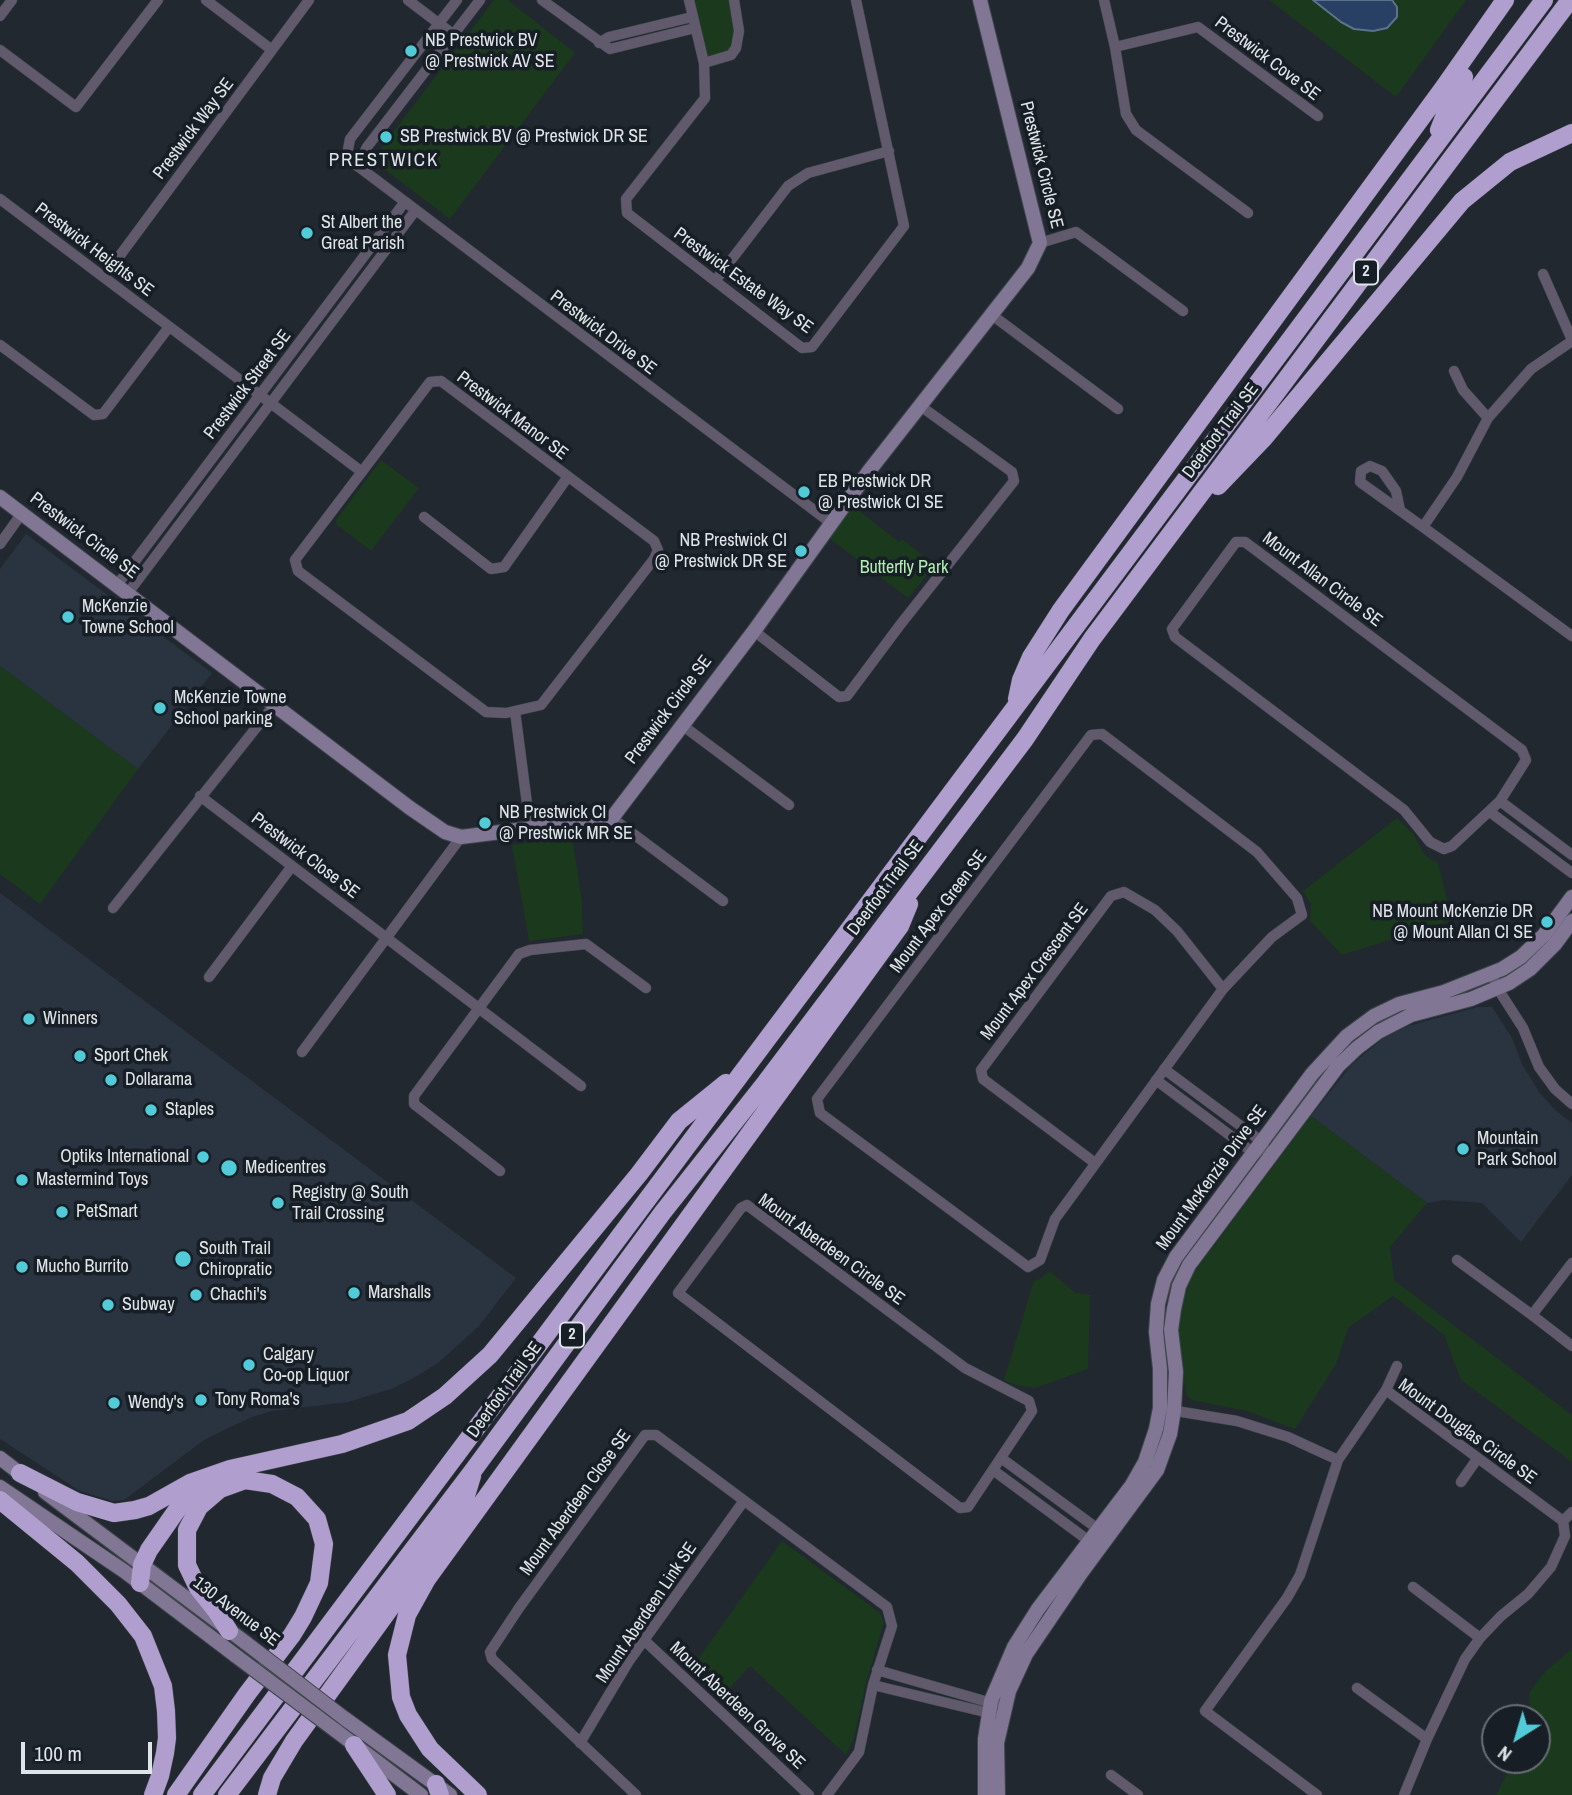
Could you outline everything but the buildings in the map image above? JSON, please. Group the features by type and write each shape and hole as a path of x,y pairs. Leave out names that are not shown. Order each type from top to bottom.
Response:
{"highway":[{"path":"1016,706 1021,680 1031,657 1062,610 1505,0"},
{"path":"1431,150 1454,92 1519,0"},
{"name":"Deerfoot Trail SE","path":"201,1795 1544,0"},
{"name":"Deerfoot Trail SE","path":"227,1795 475,1468 663,1213 766,1082 1025,739 1092,639 1570,0"},
{"path":"1163,544 1264,438 1462,201 1510,162 1572,133"},
{"path":"478,1795 430,1749 408,1715 401,1697 397,1655 407,1615 427,1579 900,926 920,878"},
{"path":"20,1473 77,1502 114,1513 149,1506 190,1483 230,1469 342,1444 408,1421 445,1396 490,1355 639,1174 679,1121 748,1066"},
{"path":"267,1795 272,1778 295,1741 462,1509 475,1468"},
{"path":"140,1584 142,1565 179,1507 190,1494 230,1469"},
{"path":"176,1795 292,1635 319,1583 324,1544 317,1519 297,1497 272,1484 245,1480 220,1489 199,1507 187,1531 187,1565 198,1588 229,1632"},
{"path":"0,1500 77,1563 118,1604 142,1636 160,1677 166,1711 165,1753 153,1795"},
{"path":"354,1745 387,1795"}],"street":[{"path":"0,16 12,0"},
{"path":"0,50 76,107 158,0"},
{"path":"206,0 272,50"},
{"name":"Prestwick Way SE","path":"104,277 309,0"},
{"path":"408,0 454,35"},
{"path":"457,0 350,139 347,155 357,166 367,146 480,0"},
{"path":"542,0 599,43 609,37 694,22"},
{"name":"Prestwick Estate Way SE","path":"689,0 704,63 705,98 626,200 627,213 802,348 812,347 904,226 856,0"},
{"path":"704,63 731,55 736,48 739,31 734,0"},
{"name":"Prestwick Circle SE","path":"612,818 754,631 919,405 1028,268 1040,243 980,0"},
{"path":"1104,0 1126,114 1136,130 1248,213"},
{"name":"Prestwick Cove SE","path":"1115,47 1198,27 1318,116"},
{"path":"715,281 788,186 808,173 890,151"},
{"name":"Prestwick Drive SE","path":"357,166 831,523"},
{"name":"Prestwick Heights SE","path":"0,199 362,472"},
{"name":"Prestwick Street SE","path":"123,589 260,394 404,203"},
{"name":"Prestwick Street SE","path":"123,589 271,402 415,211"},
{"path":"1040,243 1076,232 1182,310"},
{"path":"1423,527 1457,477 1488,418 1531,369 1572,340 1543,274"},
{"path":"992,315 1118,409"},
{"path":"0,345 94,415 103,414 169,327"},
{"path":"1454,372 1463,390 1488,418"},
{"name":"Prestwick Manor SE","path":"430,382 441,382 654,541 657,550 654,559 541,705 515,711 486,712 298,571 295,561 362,472 430,382"},
{"path":"754,631 839,698 847,696 1014,481 1012,472 919,405"},
{"path":"1400,510 1396,491 1382,471 1370,466 1361,471 1360,482 1572,636"},
{"path":"424,517 491,569 504,567 568,478"},
{"name":"Prestwick Circle SE","path":"0,497 410,808 445,832 461,837"},
{"path":"0,544 22,513"},
{"name":"Mount Allan Circle SE","path":"1236,542 1245,542 1522,750 1526,760 1490,812 1452,846 1444,849 1437,846 1430,842 1404,810 1175,637 1172,629 1236,542"},
{"path":"113,908 275,704"},
{"path":"515,711 530,827"},
{"path":"682,724 789,805"},
{"name":"Mount Apex Green SE","path":"1102,734 1257,852 1297,898 1302,915 1272,937 1223,989 1055,1219 1040,1261 1028,1267 820,1113 817,1099 1091,735 1102,734"},
{"name":"Prestwick Close SE","path":"200,796 581,1086"},
{"path":"1500,801 1572,855"},
{"path":"1490,812 1572,873"},
{"path":"302,1052 461,837 612,818 723,901"},
{"path":"209,977 292,866"},
{"name":"Mount Apex Crescent SE","path":"1095,1163 983,1079 981,1070 1111,896 1124,892 1155,910 1177,931 1223,989"},
{"name":"Mount McKenzie Drive SE","path":"985,1795 984,1758 990,1707 1014,1647 1038,1609 1157,1470 1170,1434 1156,1332 1158,1304 1164,1280 1191,1235 1328,1056 1347,1036 1374,1016 1399,1004 1492,975 1521,957 1544,935 1572,897"},
{"name":"Mount McKenzie Drive SE","path":"998,1795 997,1743 1009,1691 1026,1654 1096,1543 1098,1529 1132,1485 1145,1462 1156,1429 1167,1409 1175,1372 1171,1329 1179,1286 1189,1265 1338,1066 1367,1040 1411,1015 1447,1007 1498,989 1530,969 1555,944 1572,921"},
{"path":"500,1171 414,1104 414,1096 519,954 530,950 586,944 646,988"},
{"path":"1492,975 1523,1028 1539,1067 1555,1089 1572,1104"},
{"path":"1164,1069 1269,1156"},
{"path":"1156,1080 1257,1147"},
{"name":"Mount Aberdeen Circle SE","path":"747,1205 965,1368 1029,1401 1032,1411 1001,1458 968,1507 960,1508 678,1293 741,1208 747,1205"},
{"path":"1457,1260 1572,1346"},
{"path":"1532,1315 1572,1263"},
{"path":"1386,1390 1397,1366"},
{"name":"Mount Douglas Circle SE","path":"1317,1795 1205,1711 1287,1598 1300,1575 1338,1460 1386,1390 1563,1521"},
{"path":"1167,1409 1237,1421 1288,1437 1338,1460"},
{"name":"Mount Aberdeen Close SE","path":"636,1795 492,1659 490,1652 645,1435 656,1435 887,1607 892,1626 873,1685 859,1752 827,1795"},
{"name":"130 Avenue SE","path":"0,1458 246,1643 437,1792"},
{"path":"1001,1458 1098,1529"},
{"path":"1461,1482 1477,1459"},
{"path":"992,1470 1096,1543"},
{"path":"0,1476 58,1515 111,1543"},
{"name":"130 Avenue SE","path":"0,1487 140,1584 354,1745 437,1792"},
{"name":"Mount Aberdeen Link SE","path":"580,1743 644,1640 743,1502"},
{"path":"1404,1795 1465,1660 1480,1638 1528,1594 1551,1567 1565,1536 1563,1521 1572,1512"},
{"path":"1413,1587 1480,1638"},
{"name":"Mount Aberdeen Grove SE","path":"644,1640 809,1795"},
{"path":"877,1670 990,1707"},
{"path":"873,1685 1004,1710"},
{"path":"1357,1688 1427,1739"},
{"path":"1111,1775 1138,1795"}],"shaded area":[{"name":"McKenzie Towne School","path":"26,534 212,673 138,769 0,666 0,569"},
{"path":"0,893 516,1278 479,1326 438,1363 391,1389 348,1402 272,1411 224,1430 204,1440 124,1500 113,1501 80,1491 0,1439"},
{"name":"Mountain Park School","path":"1478,1007 1492,1007 1512,1038 1522,1064 1539,1092 1555,1110 1572,1123 1572,1175 1521,1242 1482,1203 1444,1200 1427,1203 1311,1116 1352,1064 1385,1037 1408,1026"}],"green space":[{"path":"494,0 508,0 575,53 450,219 372,160"},
{"path":"689,0 734,0 736,48 704,63"},
{"path":"1269,0 1466,0 1396,97"},
{"path":"381,460 419,488 371,551 337,525 336,520"},
{"name":"Butterfly Park","path":"853,506 899,542 902,539 935,565 908,598 829,538"},
{"path":"0,666 138,769 40,904 0,874"},
{"path":"1397,818 1414,835 1423,853 1438,863 1452,920 1342,955 1310,921 1311,904 1303,891"},
{"path":"572,837 582,901 583,934 529,941 512,845"},
{"path":"1311,1116 1427,1203 1390,1247 1394,1280 1572,1415 1572,1462 1461,1380 1444,1335 1393,1296 1348,1328 1336,1364 1295,1429 1247,1411 1192,1400 1186,1395 1178,1336 1181,1305 1192,1275"},
{"path":"1049,1271 1076,1293 1090,1295 1088,1369 1035,1388 1016,1385 1004,1380 1034,1281"},
{"path":"782,1541 880,1613 884,1622 866,1683 854,1738 846,1755 750,1666 719,1700 689,1672"},
{"path":"1572,1649 1572,1795 1496,1795 1507,1774 1551,1774 1551,1704 1529,1704 1529,1692 1546,1671"}],"water":[{"path":"1313,0 1392,0 1397,7 1397,17 1387,28 1373,31 1354,29"}],"place":[{"name":"NB Prestwick BV @ Prestwick AV SE","path":"411,51"},
{"name":"SB Prestwick BV @ Prestwick DR SE","path":"386,137"},
{"name":"St Albert the Great Parish","path":"307,233"},
{"name":"EB Prestwick DR @ Prestwick CI SE","path":"804,492"},
{"name":"NB Prestwick CI @ Prestwick DR SE","path":"801,551"},
{"name":"McKenzie Towne School","path":"68,617"},
{"name":"McKenzie Towne School parking","path":"160,708"},
{"name":"NB Prestwick CI @ Prestwick MR SE","path":"485,823"},
{"name":"NB Mount McKenzie DR @ Mount Allan CI SE","path":"1547,922"},
{"name":"Winners","path":"29,1019"},
{"name":"Sport Chek","path":"80,1056"},
{"name":"Dollarama","path":"111,1080"},
{"name":"Staples","path":"151,1110"},
{"name":"Mountain Park School","path":"1463,1149"},
{"name":"Optiks International","path":"203,1157"},
{"name":"Medicentres","path":"229,1168"},
{"name":"Mastermind Toys","path":"22,1180"},
{"name":"Registry @ South Trail Crossing","path":"278,1203"},
{"name":"PetSmart","path":"62,1212"},
{"name":"South Trail Chiropratic","path":"183,1259"},
{"name":"Mucho Burrito","path":"22,1267"},
{"name":"Marshalls","path":"354,1293"},
{"name":"Chachi's","path":"196,1295"},
{"name":"Subway","path":"108,1305"},
{"name":"Calgary Co-op Liquor","path":"249,1365"},
{"name":"Tony Roma's","path":"201,1400"},
{"name":"Wendy's","path":"114,1403"}],"district":[{"name":"PRESTWICK","path":"384,161"}]}
